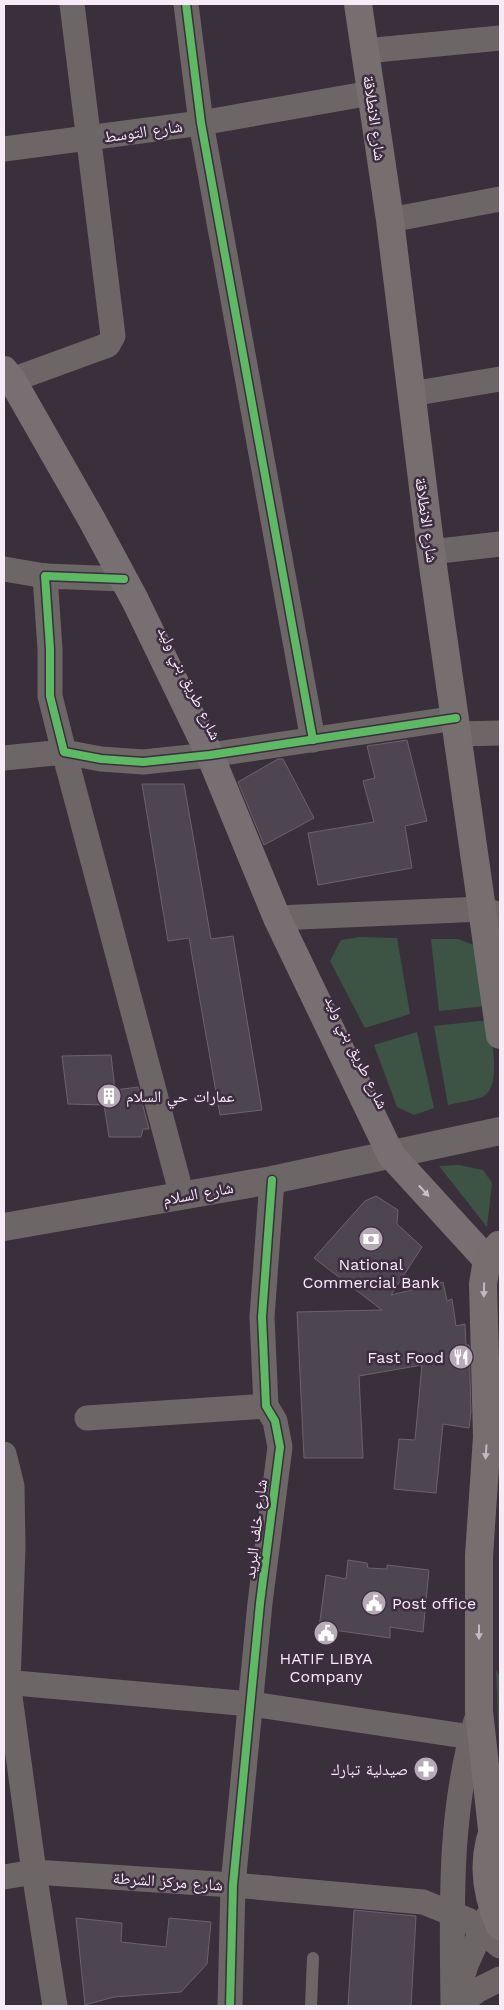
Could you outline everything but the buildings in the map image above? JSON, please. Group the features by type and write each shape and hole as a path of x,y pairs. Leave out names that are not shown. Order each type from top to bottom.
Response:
{"highway":[{"name":"شارع الانطلاقة","path":"358,4 390,220 431,552 457,726 492,912 500,1025"},
{"path":"491,1921 487,1853 496,1821 479,1711 478,1556 487,1437 483,1284 497,1246"}],"main road":[{"name":"شارع طريق بني وليد","path":"8,375 124,579 210,755 277,918 391,1156 497,1246"}],"street":[{"path":"8,375 108,345 114,336 72,4"},
{"path":"186,4 201,123 314,740"},
{"path":"365,51 500,38"},
{"name":"شارع التوسط","path":"4,149 201,123 371,93"},
{"path":"390,220 500,199"},
{"path":"411,394 500,379"},
{"path":"431,552 500,544"},
{"path":"4,570 44,576 124,579"},
{"path":"44,576 50,650 50,696 182,1196"},
{"path":"4,758 64,752 101,759 143,762 210,755 314,740 457,726 500,733"},
{"path":"277,918 492,912"},
{"name":"شارع السلام","path":"4,1227 272,1180 391,1156 500,1131"},
{"name":"شارع خلف البريد","path":"230,2006 233,1885 260,1603 280,1448 275,1421 266,1406 262,1317 272,1180"},
{"path":"87,1418 266,1406"},
{"path":"4,1454 12,1486 13,1548 6,1682 55,2006"},
{"path":"6,1682 251,1704 471,1738"},
{"path":"455,2006 452,1912 456,1832 471,1738 479,1711"},
{"name":"شارع مركز الشرطة","path":"4,1877 34,1872 233,1885 422,1902 452,1912 468,1920 491,1921 500,1946"},
{"path":"422,1902 453,1885 487,1877"},
{"path":"455,2006 466,1965 491,1921"},
{"path":"455,2006 478,1990 500,1979"}],"lane":[{"path":"311,2006 314,1958"}],"green space":[{"path":"360,937 397,938 410,1014 365,1028 330,961 341,940"},
{"path":"431,939 458,939 479,947 486,1006 439,1011"},
{"path":"489,1020 494,1062 492,1084 488,1092 482,1097 448,1105 434,1026"},
{"path":"417,1032 434,1108 414,1115 397,1107 374,1045"},
{"path":"459,1165 483,1170 492,1183 487,1227 439,1166"},
{"path":"496,1670 500,1676 500,1768"}],"cycle path":[{"path":"186,4 201,123 313,740"},
{"path":"124,579 45,576 50,649 50,696 64,752 101,759 143,762 210,755 456,718"},
{"path":"230,2006 233,1885 260,1603 280,1447 275,1421 266,1406 262,1317 272,1180"}],"place":[{"name":"عمارات حي السلام","path":"109,1096"},
{"name":"National Commercial Bank","path":"371,1239"},
{"name":"Fast Food","path":"461,1357"},
{"name":"Post office","path":"374,1603"},
{"name":"HATIF LIBYA Company","path":"326,1633"},
{"name":"صيدلية تبارك","path":"426,1769"}]}
